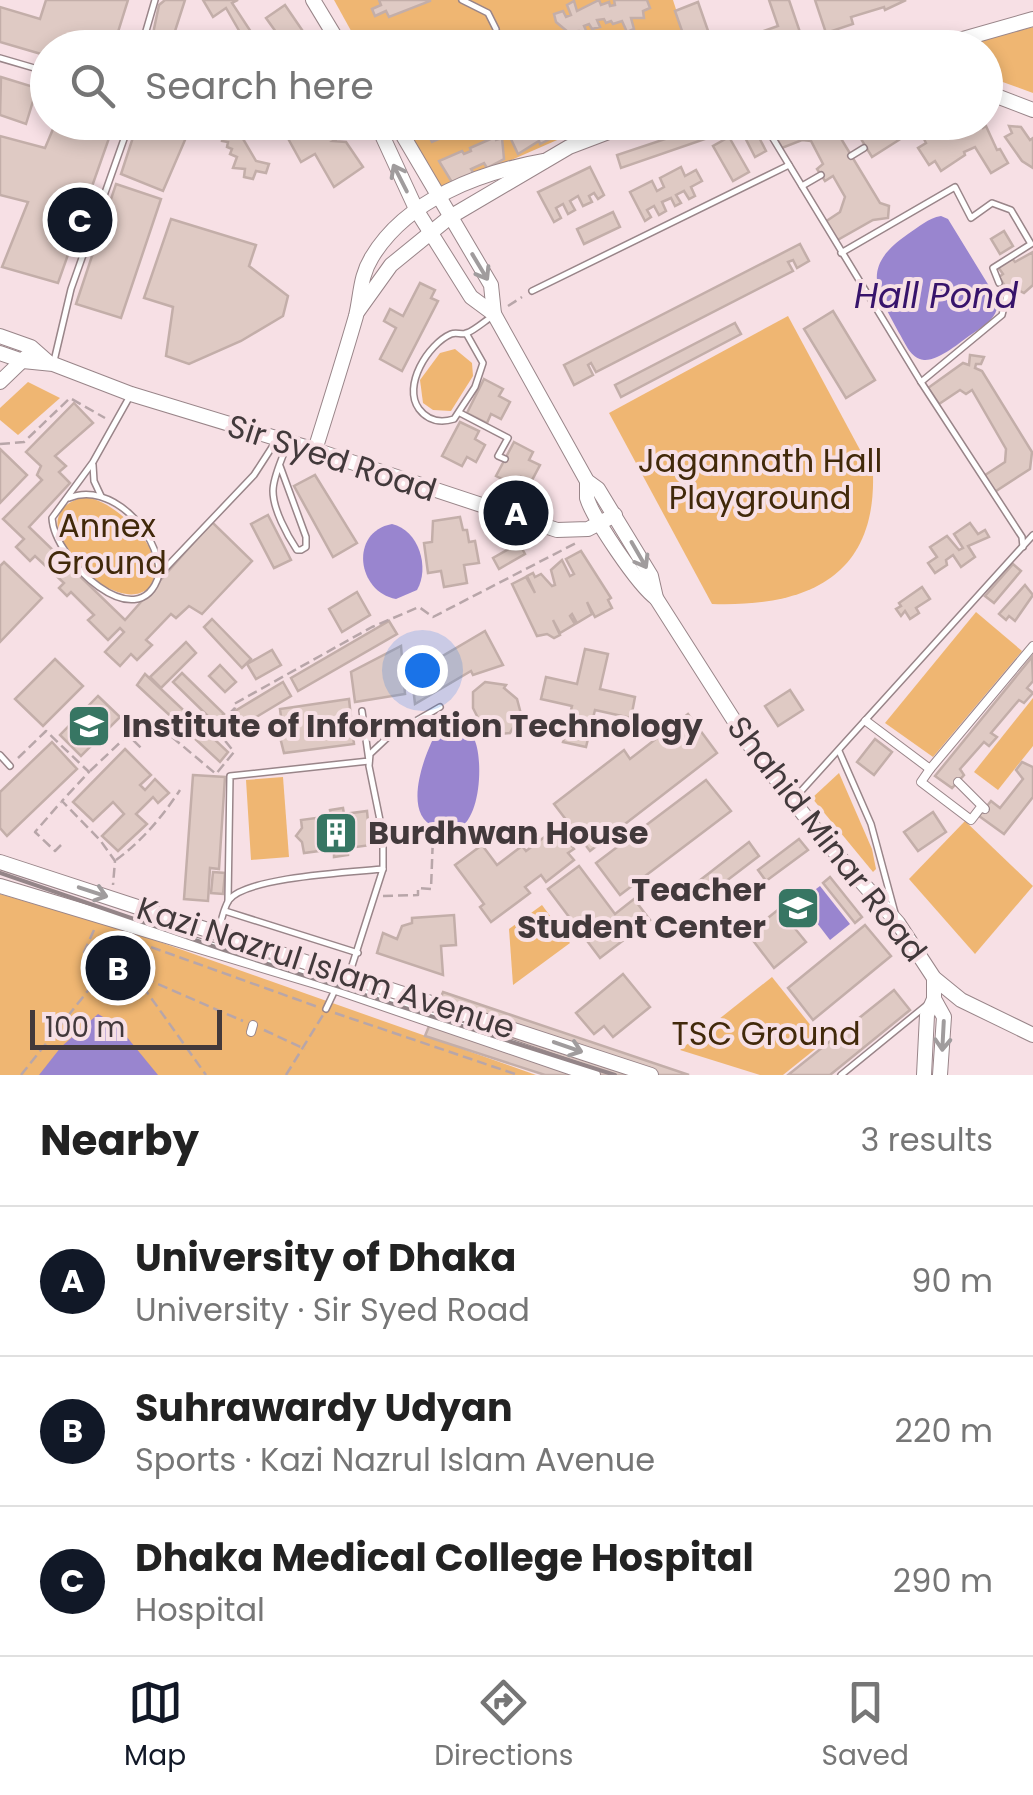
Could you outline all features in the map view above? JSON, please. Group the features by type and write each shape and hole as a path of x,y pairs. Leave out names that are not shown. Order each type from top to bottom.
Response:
{"main road":[{"path":"313,0 331,30"},
{"path":"994,30 1033,19"},
{"path":"1003,99 1033,110"},
{"name":"Shahid Minar Road","path":"384,140 417,211 471,297 494,314"},
{"name":"Shahid Minar Road","path":"405,140 491,285 494,314 586,481 587,497 602,523 651,576 656,598 751,747 792,801 898,923 934,978 961,1000 1033,1035"},
{"path":"357,311 391,265 430,231 568,147 587,140"},
{"path":"315,450 357,311 362,276 373,255 417,211 467,181 544,161"},
{"path":"1,355 6,338"},
{"name":"Sir Syed Road","path":"6,338 27,354 131,394 315,450 526,521 557,530 602,523"},
{"path":"0,382 27,354"},
{"name":"Sir Syed Road","path":"1,355 27,354"},
{"name":"Kazi Nazrul Islam Avenue","path":"0,862 218,933 593,1075"},
{"name":"Kazi Nazrul Islam Avenue","path":"0,886 213,950 342,981 651,1075"},
{"path":"213,950 218,933"},
{"name":"Shahid Minar Road","path":"924,1075 927,1015 934,998 934,978"},
{"name":"Shahid Minar Road","path":"934,998 944,1018 940,1075"}],"street":[{"path":"958,782 985,808 981,806 972,820 920,782 1033,646"},
{"path":"866,721 936,766"}],"lane":[{"path":"146,30 155,0"},
{"path":"462,0 488,13 496,29"},
{"path":"0,58 30,67"},
{"path":"51,363 71,289 124,140"},
{"path":"774,140 921,382 1022,536 1023,547"},
{"path":"851,156 864,148"},
{"path":"532,291 789,165"},
{"path":"802,186 821,174"},
{"path":"841,254 955,187 971,218 992,203 1011,210 1031,244 994,268 999,283"},
{"path":"921,382 1002,314 1007,295"},
{"path":"466,334 483,363 480,375 460,413 444,422 433,420 420,412 414,379 439,342 453,333 466,334 494,314"},
{"path":"131,394 94,462 52,518 54,534 67,558 95,584 115,596 138,597 152,588 159,575 283,440"},
{"path":"460,413 508,438 498,456 506,460"},
{"path":"280,466 306,537 302,550 296,550 290,540 273,494 283,440"},
{"path":"94,462 94,480 101,496"},
{"path":"65,500 81,494 101,496 126,512 144,530 157,556 159,575"},
{"path":"792,801 1033,535"},
{"path":"369,760 379,744 440,707"},
{"path":"326,1010 357,956 384,869 383,834 362,711"},
{"path":"840,751 871,824 898,923"},
{"path":"0,755 10,766"},
{"path":"218,933 228,900 230,776 369,760"},
{"path":"228,900 239,892 276,880 384,869"},
{"path":"225,911 357,956"},
{"path":"841,1075 934,998"}],"path":[{"path":"494,314 532,291"},
{"path":"0,444 24,442 70,398 114,422"},
{"path":"172,737 216,774 234,752 216,728 235,708 234,704 372,627 419,607 433,618 575,546 602,523"},
{"path":"10,766 46,732 89,772"},
{"path":"60,845 56,850 35,832 128,735 142,748"},
{"path":"62,801 115,861 135,846 180,790"},
{"path":"376,896 418,895 418,888 432,889 432,836 420,829 383,834"},
{"path":"97,924 84,952 305,1049"},
{"path":"136,942 518,1075"},
{"path":"21,1075 110,963"},
{"path":"133,973 206,1075"},
{"path":"286,1075 326,1010"}],"green space":[{"path":"334,0 673,0 683,30 351,30"},
{"path":"1033,27 1033,93 1003,82 1003,35"},
{"path":"409,140 557,140 438,192"},
{"name":"Jagannath Hall Playground","path":"788,316 873,474 871,510 862,539 848,562 828,580 776,600 712,604 609,413"},
{"path":"455,349 472,363 473,376 451,411 433,410 423,403 420,380 440,353"},
{"path":"28,382 60,398 18,435 0,420 0,408"},
{"name":"Annex Ground","path":"85,497 116,511 145,540 157,571 153,584 140,593 123,594 104,586 70,556 60,538 58,521 65,506"},
{"path":"976,612 1022,651 933,757 885,723"},
{"path":"1033,698 1033,746 998,790 974,772"},
{"path":"839,773 872,849 876,869 873,872 812,798"},
{"path":"283,777 289,857 251,860 246,780"},
{"path":"965,821 1033,886 975,954 909,879"},
{"path":"0,894 140,935 536,1075 0,1075"},
{"path":"542,905 570,943 513,985 509,929"},
{"name":"TSC Ground","path":"772,977 824,1042 783,1075 760,1075 680,1050"}],"water":[{"name":"Hall Pond","path":"941,216 948,219 997,305 994,316 982,327 943,354 924,360 909,350 891,318 879,291 878,268 893,246 924,223"},
{"path":"392,524 409,534 422,561 417,590 396,599 373,585 363,562 369,538 378,529"},
{"path":"459,724 470,733 478,750 478,788 466,823 447,830 425,820 417,796 423,765 439,728"},
{"path":"820,886 850,924 830,940 800,901"},
{"path":"98,1014 117,1025 158,1075 39,1075 61,1047"}],"building":[{"path":"46,0 128,0 119,30 30,30 30,51 0,42 0,7 40,19"},
{"path":"165,0 185,0 175,30 154,30 159,5"},
{"path":"203,0 238,0 232,3 250,30 239,30 226,8 213,17"},
{"path":"379,0 430,1 389,17 386,11 375,16 372,9 381,5"},
{"path":"599,0 601,5 609,2 610,6 615,5 614,0 647,0 650,8 643,11 644,18 631,18 632,30 626,30 622,21 613,24 604,19 597,20 600,27 592,29 589,24 584,26 586,30 566,30 556,22 554,14 563,11 566,17 571,15 567,5 574,1 577,11"},
{"path":"769,0 789,0 799,30 767,30 778,26"},
{"path":"815,0 906,0 885,10 884,7 851,17 853,24 825,30"},
{"path":"698,2 708,30 682,30 675,11"},
{"path":"285,5 302,30 275,30 266,18"},
{"path":"1,77 30,86 26,124 0,115"},
{"path":"1009,126 1021,127 1030,140 1033,138 1033,168 1022,161 1005,137 1012,133"},
{"path":"0,136 45,148 48,140 108,140 58,283 2,267 28,202 0,195"},
{"path":"132,140 185,140 163,191 121,174"},
{"path":"244,140 256,161 269,164 266,173 256,171 253,179 244,177 245,169 233,168 237,157 230,154 228,142 222,141"},
{"path":"289,140 346,142 363,167 334,187 315,154 301,162"},
{"path":"488,140 502,140 504,159 487,168 484,163 471,169 474,174 453,184 439,161 462,151 464,154"},
{"path":"511,140 548,140 540,144 539,141 518,154"},
{"path":"662,140 702,140 621,168 617,155"},
{"path":"731,140 749,172 733,181 713,146"},
{"path":"746,140 760,140 766,151 755,157"},
{"path":"778,140 802,140 782,148"},
{"path":"802,140 842,140 880,203 889,206 888,218 873,220 834,242 825,222 840,212 845,197 833,176 825,181 817,169 823,164 811,141"},
{"path":"862,140 899,140 872,157"},
{"path":"924,140 992,140 1008,163 991,173 975,147 941,171 935,161 929,165 918,148 926,143"},
{"path":"590,167 604,195 598,199 594,193 589,196 592,202 583,206 578,196 570,201 575,210 568,214 563,204 556,208 561,218 554,222 538,192"},
{"path":"681,167 685,176 696,170 702,181 691,187 695,196 689,199 684,191 676,195 681,203 675,206 671,198 662,202 666,211 659,215 654,206 647,210 651,217 645,221 630,192 652,181 657,191 664,187 660,178"},
{"path":"116,184 161,199 121,318 76,304"},
{"path":"613,212 620,227 584,244 577,229"},
{"path":"171,219 256,245 249,266 288,296 283,316 241,341 189,364 166,356 173,307 144,298"},
{"path":"1004,231 1013,246 1000,254 991,239"},
{"path":"800,244 809,261 797,268 793,260 788,262 793,271 596,372 591,363 588,365 593,375 574,385 564,365"},
{"path":"1033,252 1033,285 1024,293 1016,289 1011,295 999,277 1003,274 998,267 1011,257 1015,262"},
{"path":"420,283 435,290 431,298 438,301 402,371 380,359 396,328 384,321 390,309 403,316"},
{"path":"833,311 875,380 846,398 804,329"},
{"path":"735,323 741,334 621,397 615,385"},
{"path":"970,355 984,357 975,368 982,371 1032,452 1030,469 993,493 982,477 1005,462 1006,449 972,390 966,394 960,390 939,404 928,388 963,363 969,365"},
{"path":"484,379 503,389 499,396 510,402 501,419 491,414 487,423 467,413"},
{"path":"74,403 93,423 55,456 66,466 59,472 70,483 29,527 125,620 212,522 252,561 202,614 189,606 176,618 171,614 146,640 152,645 137,660 131,654 120,666 105,652 124,632 120,628 108,640 88,620 94,615 71,592 67,596 59,588 64,583 35,556 30,561 16,547 24,539 3,519 42,480 37,475 41,466 26,452"},
{"path":"460,422 479,431 475,439 485,445 476,462 467,457 462,466 442,456"},
{"path":"514,442 533,452 529,460 540,465 531,482 521,477 516,486 496,476"},
{"path":"0,449 27,475 0,503"},
{"path":"315,475 357,543 333,557 294,486"},
{"path":"268,515 291,560 274,568 251,524"},
{"path":"460,517 469,542 475,541 479,563 464,565 467,583 444,587 441,571 428,573 424,543 432,542 433,521"},
{"path":"970,523 978,534 985,530 989,537 968,546 975,557 961,567 953,555 935,573 928,563 937,557 930,547 947,536 959,550 963,548 954,534"},
{"path":"519,543 525,554 499,569 493,558"},
{"path":"581,551 611,598 608,600 612,608 595,617 587,602 592,614 577,623 572,614 575,624 560,633 553,620 560,635 537,636 512,584 526,577 535,593 527,576 533,573 555,585 551,570 562,560 570,576 574,574 566,559"},
{"path":"4,562 42,598 0,642 0,566"},
{"path":"1013,564 1021,571 994,603 985,596"},
{"path":"1025,585 1033,595 1015,621 1009,616 1006,620 999,614"},
{"path":"922,587 930,599 916,608 919,613 910,619 905,611 901,616 896,609 901,606 899,603"},
{"path":"357,592 370,615 342,632 329,609"},
{"path":"212,619 251,659 242,668 204,627"},
{"path":"389,621 397,634 298,691 291,678"},
{"path":"485,631 503,665 473,675 471,671 415,704 407,677"},
{"path":"186,642 196,653 161,688 150,677"},
{"path":"401,646 405,694 355,702 351,672"},
{"path":"585,649 608,654 600,689 635,697 631,718 595,710 586,747 563,742 572,706 541,699 546,677 577,684"},
{"path":"272,650 281,665 256,679 247,664"},
{"path":"1032,657 1033,681 1027,688 1033,693 1024,703 1019,700 991,733 997,737 989,746 984,742 960,769 964,775 952,788 935,776"},
{"path":"55,659 83,686 43,726 15,699"},
{"path":"220,665 236,682 225,692 209,676"},
{"path":"182,673 224,714 215,723 173,682"},
{"path":"145,674 228,752 220,762 137,685"},
{"path":"283,682 291,696 243,725 235,711"},
{"path":"485,682 506,685 504,688 517,699 521,714 510,733 500,734 483,726 473,738 480,722 473,708 473,692"},
{"path":"790,690 803,710 778,726 765,706"},
{"name":"Institute of Information Technology","path":"98,696 120,717 81,756 60,735"},
{"path":"349,699 354,744 284,753 277,725 282,725 280,709"},
{"path":"688,714 717,753 590,851 554,804 624,750 630,759"},
{"path":"875,739 892,752 874,775 857,762"},
{"path":"52,742 77,769 7,836 0,828 0,792"},
{"path":"125,749 151,775 140,785 145,790 155,779 169,793 158,803 153,797 136,814 147,824 118,851 102,836 124,814 113,802 93,821 73,802"},
{"path":"1022,762 1033,767 1033,797 1004,834 979,816 991,801 1000,808 1023,779 1016,770"},
{"path":"193,775 225,777 219,869 210,868 208,901 184,899"},
{"path":"706,780 731,811 620,895 596,863"},
{"name":"Burdhwan House","path":"343,808 344,814 367,811 368,821 378,827 370,835 371,845 348,848 348,855 334,857 334,849 304,853 296,836 302,828 301,820 331,816 330,810"},
{"path":"933,812 946,832 918,851 904,832"},
{"path":"551,832 555,838 562,832 574,849 568,853 574,860 546,882 541,875 525,887 530,893 491,922 480,907 484,904 455,865 482,845 497,865 522,846 526,851"},
{"path":"799,839 808,850 766,881 758,870"},
{"path":"749,842 759,856 700,901 690,888"},
{"path":"579,866 615,914 634,899 650,920 600,958 548,889"},
{"path":"213,872 225,873 223,894 211,893"},
{"path":"830,877 862,917 855,923 823,883"},
{"path":"779,909 806,942 774,968 748,934"},
{"path":"454,915 456,945 441,946 443,975 377,953 383,933 397,939 402,926 412,923 412,918"},
{"path":"865,925 891,956 813,1020 788,988"},
{"path":"623,974 650,1007 613,1037 604,1026 594,1034 576,1013"},
{"path":"894,990 910,1010 830,1075 788,1075"},
{"path":"443,992 689,1075 545,1075 425,1036"}],"railway":[{"path":"0,873 224,950 615,1075"}],"place":[{"name":"Dhaka Medical College Hospital","path":"80,220"},
{"name":"University of Dhaka","path":"516,513"},
{"name":"Institute of Information Technology","path":"89,726"},
{"name":"Burdhwan House","path":"336,833"},
{"name":"Teacher Student Center","path":"798,908"},
{"name":"Suhrawardy Udyan","path":"118,968"}]}
